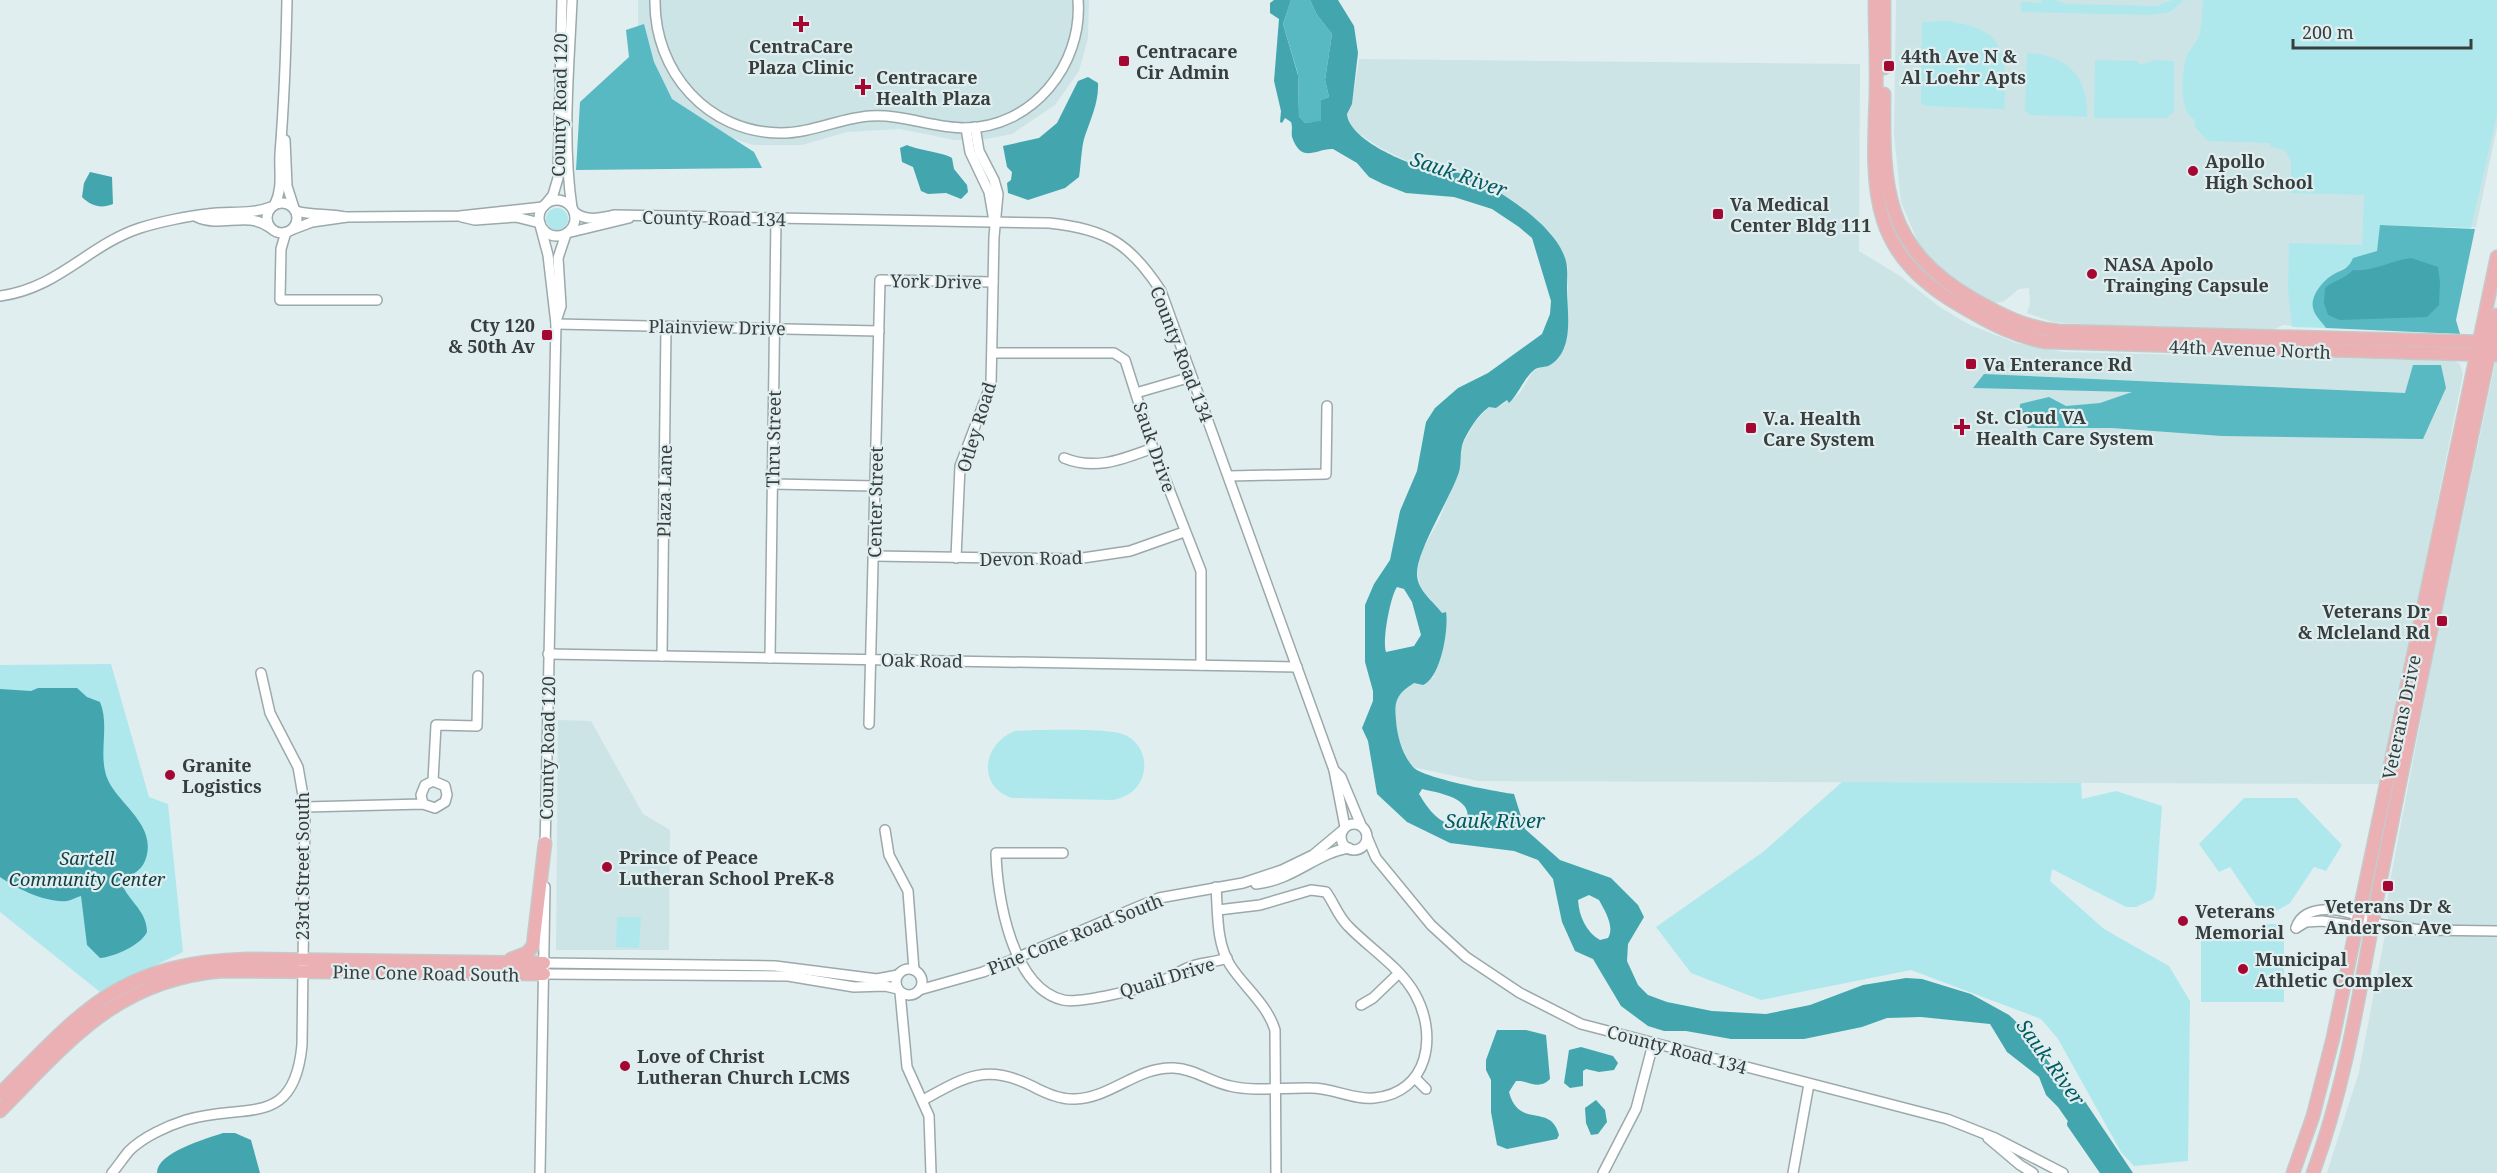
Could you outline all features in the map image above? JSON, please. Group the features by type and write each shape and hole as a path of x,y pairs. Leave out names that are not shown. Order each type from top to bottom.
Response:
{"main road":[{"path":"1875,0 1880,50"},
{"path":"1880,50 1884,0"},
{"name":"44th Avenue North","path":"1880,50 1885,178 1904,235 1926,265 1947,283 2008,325 2058,331 2488,349"},
{"name":"Veterans Drive","path":"2488,349 2497,257"},
{"name":"Veterans Drive","path":"2293,1170 2321,1089 2497,315"},
{"name":"Veterans Drive","path":"2313,1173 2346,1067 2433,593"},
{"path":"501,961 523,956 533,946 545,843"},
{"name":"Pine Cone Road South","path":"0,1111 83,1027 139,992 184,977 209,972 302,965 501,961 544,969"},
{"name":"Pine Cone Road South","path":"0,1094 78,1016 130,982 158,971 198,962 544,969"}],"street":[{"path":"287,0 284,131 287,186 297,221 288,231 281,249 280,300 377,300"},
{"name":"County Road 120","path":"544,206 557,186 562,0"},
{"name":"County Road 120","path":"572,0 567,175 573,210"},
{"path":"655,0 659,38 676,78 695,100 726,120 749,129 783,133 848,119 893,115 935,125 970,127 1012,117 1030,106 1055,81 1064,68 1074,44 1078,0"},
{"name":"Otley Road","path":"956,558 960,466 992,384 993,282 998,194 970,127"},
{"path":"280,270 267,215 281,189 280,153 284,131"},
{"path":"197,217 206,221 256,220 271,229 288,231 312,222 347,217 460,216 544,206 558,200 573,210 574,224 567,234 551,236 540,224 516,217 475,220 460,216"},
{"path":"0,296 52,280 104,245 138,228 167,221 205,214 247,213 287,203 295,210 312,216 332,214 347,217"},
{"path":"540,224 544,206"},
{"name":"County Road 134","path":"573,210 589,219 615,215 1049,223 1082,227 1106,235 1124,246 1146,269 1161,291 1334,770 1344,829"},
{"name":"County Road 134","path":"567,234 631,217"},
{"name":"Thru Street","path":"770,658 776,219"},
{"name":"County Road 120","path":"540,224 550,266 556,324 540,1173"},
{"name":"County Road 120","path":"556,324 561,306 558,258 567,234"},
{"name":"York Drive","path":"880,280 993,282"},
{"name":"Center Street","path":"869,724 880,280"},
{"name":"Plainview Drive","path":"556,324 879,331"},
{"name":"Plaza Lane","path":"662,656 666,327"},
{"name":"Sauk Drive","path":"993,352 1114,353 1125,360 1153,448 1200,571 1200,665"},
{"path":"1136,393 1191,376"},
{"path":"1229,476 1326,474 1327,406"},
{"path":"1064,458 1081,465 1116,462 1153,448"},
{"path":"772,484 875,486"},
{"name":"Devon Road","path":"873,556 1076,559 1130,551 1184,532"},
{"name":"Oak Road","path":"548,654 1297,667"},
{"name":"23rd Street South","path":"116,1172 139,1144 174,1124 215,1114 253,1111 268,1106 285,1096 295,1080 300,1062 305,807 298,767 270,713 261,673"},
{"path":"433,781 436,726 477,726 477,676"},
{"name":"County Road 134","path":"1334,770 1341,777 1361,825"},
{"path":"305,807 423,804 435,808 445,802 447,795 445,786 433,781 424,785 423,804"},
{"path":"1354,824 1361,825 1367,837 1365,843 1353,849 1342,840 1344,829 1354,824"},
{"name":"Pine Cone Road South","path":"1236,885 1306,859 1333,841 1344,829"},
{"path":"885,830 886,849 906,883 910,913 909,973 916,992 905,1042"},
{"name":"County Road 134","path":"1367,837 1373,855 1450,944 1495,979 1581,1024 1944,1118 1982,1133 2061,1172"},
{"name":"County Road 134","path":"1353,849 1407,897"},
{"name":"Pine Cone Road South","path":"544,969 788,976 854,987 885,986 916,992 983,972 1152,901 1182,892 1281,879 1333,852 1353,849"},
{"name":"Quail Drive","path":"1063,853 996,854 997,885 1004,921 1019,956 1032,979 1061,1000 1073,1001 1161,981 1189,966 1227,958"},
{"path":"1216,887 1221,940 1227,958 1272,1022 1276,1036 1276,1173"},
{"path":"923,1100 964,1078 986,1073 1011,1076 1063,1099 1076,1100 1101,1094 1147,1072 1164,1068 1193,1071 1230,1086 1323,1089 1373,1098 1396,1092 1415,1078 1425,1059 1428,1035 1417,998 1398,974 1347,925 1326,892 1311,890 1260,905 1218,910"},
{"path":"2358,921 2314,921 2296,928 2299,919 2313,911 2358,921 2421,930 2497,931"},
{"name":"Pine Cone Road South","path":"544,969 775,966 877,979 909,973 930,981 951,981"},
{"path":"909,973 896,982 910,1076 923,1100 931,1128 931,1173"},
{"path":"1361,1005 1373,998 1398,974"},
{"path":"1603,1173 1636,1109 1653,1044"},
{"path":"1415,1078 1426,1089"},
{"path":"1793,1173 1809,1084"},
{"name":"County Road 134","path":"1982,1133 2014,1161 2033,1173"}],"shaded area":[{"name":"Centracare Health Plaza","path":"638,0 1089,0 1088,38 1079,71 1055,105 1012,134 987,139 955,140 900,129 847,132 802,145 753,145 710,131 666,102 638,31"},
{"path":"1291,0 1310,0 1317,15 1332,34 1325,80 1329,97 1321,100 1321,122 1305,123 1299,116 1298,74 1283,24"},
{"name":"Apollo High School","path":"1896,0 2497,0 2497,127 2476,227 2380,225 2377,330 2283,325 2270,331 2141,328 2053,322 2027,313 2030,304 2029,288 2019,289 2003,302 1993,303 1952,278 1928,257 1920,247 1901,202 1894,134"},
{"path":"644,24 654,62 672,99 754,152 762,168 576,170 580,102 629,57 626,30"},
{"name":"St. Cloud VA Health Care System","path":"1359,59 1860,64 1859,251 1900,276 1941,308 1970,325 2016,343 2064,352 2455,361 2460,364 2463,374 2381,784 1478,781 1412,767 1397,737 1395,699 1400,692 1414,683 1433,678 1443,649 1447,622 1446,612 1442,613 1421,589 1417,571 1422,551 1440,518 1458,472 1460,449 1475,422 1489,407 1502,405 1507,400 1509,402 1520,393 1533,371 1552,363 1565,345 1568,317 1568,267 1563,252 1551,233 1519,205 1478,183 1407,161 1379,147 1352,129 1347,114 1352,104"},
{"path":"2380,225 2475,229 2456,320 2460,334 2326,328 2316,316 2313,303 2319,288 2332,275 2348,266 2353,258 2377,251"},
{"path":"2497,355 2497,1173 2327,1173 2359,1072 2388,919 2386,911 2390,882 2429,676"},
{"path":"2413,365 2441,365 2446,388 2423,439 2222,436 2112,428 2028,428 2019,417 2020,404 2049,397 2066,406 2100,403 2132,392 1973,388 1984,374 2405,393"},
{"path":"558,720 591,721 643,814 670,830 669,950 556,950"}],"green space":[{"path":"2041,0 2055,0 2066,4 2157,6 2172,0 2184,0 2170,12 2151,15 2021,12 2021,2 2042,3"},
{"path":"2203,0 2497,0 2497,115 2471,228 2380,225 2377,251 2369,253 2335,273 2318,317 2326,328 2292,327 2288,290 2289,243 2362,245 2364,195 2291,193 2291,161 2285,150 2271,147 2270,143 2208,141 2194,126 2195,120 2186,109 2184,101 2183,73 2186,58 2200,33"},
{"path":"1946,21 1982,30 1999,47 2005,73 2005,109 1926,106 1921,103 1922,22"},
{"path":"2027,53 2053,58 2072,70 2084,90 2087,117 2030,115 2025,111"},
{"path":"2095,60 2138,61 2139,65 2156,60 2174,61 2174,112 2166,118 2094,118"},
{"path":"557,208 565,211 568,219 565,227 557,230 549,227 546,219 549,211"},
{"name":"Sartell Community Center","path":"111,664 149,797 168,804 183,952 100,992 0,912 0,665"},
{"path":"1086,730 1113,732 1128,736 1141,750 1144,762 1143,775 1132,792 1113,800 1012,798 1000,792 993,784 988,764 990,754 996,745 1015,731"},
{"path":"1842,782 2081,783 2082,799 2116,791 2162,806 2156,890 2153,899 2136,907 2126,907 2052,869 2050,881 2104,929 2169,966 2190,1001 2188,1161 2134,1166 2121,1152 2058,1039 2041,1019 1911,970 1761,1000 1691,973 1656,927 1763,852"},
{"path":"2244,798 2297,798 2342,845 2326,871 2314,867 2290,903 2271,914 2257,907 2230,867 2219,872 2199,844"},
{"path":"617,917 641,917 639,948 616,947"},
{"name":"Municipal Athletic Complex","path":"2261,924 2280,924 2284,934 2284,1002 2201,1002 2201,936 2261,936"}],"water":[{"name":"Sauk River","path":"1274,0 1291,0 1283,24 1298,75 1299,116 1305,123 1321,121 1321,100 1329,97 1325,80 1332,34 1317,15 1310,0 1338,0 1354,26 1358,53 1352,104 1347,114 1357,132 1378,148 1404,161 1425,168 1452,171 1499,192 1545,228 1556,240 1566,262 1568,330 1563,350 1550,365 1530,373 1509,403 1507,400 1496,408 1489,407 1481,414 1466,435 1462,444 1460,468 1455,483 1427,539 1418,565 1417,575 1420,586 1442,613 1446,612 1447,619 1445,640 1435,673 1423,685 1414,683 1408,687 1400,694 1396,702 1398,732 1403,751 1409,762 1419,771 1430,776 1514,794 1525,829 1560,860 1611,878 1638,905 1644,917 1628,944 1627,961 1638,985 1648,995 1667,1002 1712,1011 1766,1014 1810,1005 1863,985 1906,978 1922,979 1971,994 2009,1015 2029,1034 2055,1071 2084,1100 2133,1173 2109,1173 2099,1155 2074,1130 2058,1107 2046,1095 2039,1077 2007,1052 1990,1024 1921,1017 1887,1018 1862,1027 1804,1039 1731,1039 1686,1031 1664,1031 1648,1026 1621,1006 1593,959 1575,951 1562,922 1553,879 1538,860 1514,851 1450,843 1407,822 1377,794 1368,741 1362,728 1373,701 1373,691 1365,662 1365,605 1374,584 1390,560 1400,511 1417,471 1426,422 1435,408 1458,388 1488,373 1542,334 1550,314 1551,301 1532,238 1492,209 1454,197 1406,193 1369,177 1357,163 1333,149 1310,153 1300,151 1292,137 1291,122 1285,118 1282,123 1280,122 1281,111 1274,81 1279,19 1270,13 1270,3","holes":["1397,587 1404,589 1412,602 1421,635 1414,646 1386,652 1387,620","1422,789 1454,798 1466,808 1468,815 1466,823 1458,825 1444,822 1433,813 1419,794","1589,895 1599,900 1610,924 1608,938 1600,940 1587,928 1578,900"]},
{"path":"1088,77 1098,83 1098,90 1082,148 1079,177 1065,188 1028,200 1008,193 1007,183 1011,180 1012,172 1007,167 1003,146 1039,138 1057,123 1078,81"},
{"path":"907,145 952,158 954,169 967,185 968,192 961,199 946,193 928,194 921,191 913,167 902,162 900,148"},
{"path":"90,172 112,177 113,204 96,206 82,197 84,183"},
{"path":"2411,258 2438,267 2439,305 2427,317 2340,320 2328,315 2324,303 2325,288 2328,285 2353,270 2367,269"},
{"name":"Sartell Community Center","path":"38,688 77,688 87,697 100,702 104,719 105,771 116,793 141,824 146,835 148,847 143,865 135,873 120,879 126,892 140,910 147,932 133,946 106,957 100,958 87,945 81,896 67,901 50,900 22,890 0,877 0,689 31,691"},
{"path":"1497,1030 1526,1030 1546,1035 1550,1079 1537,1085 1516,1081 1509,1092 1520,1110 1549,1120 1555,1125 1559,1135 1557,1139 1507,1149 1497,1145 1491,1112 1491,1080 1486,1070 1486,1060"},
{"path":"1581,1047 1613,1056 1618,1063 1614,1070 1599,1072 1586,1069 1583,1071 1583,1086 1570,1088 1564,1083 1569,1050"},
{"path":"1596,1100 1605,1110 1607,1122 1598,1134 1591,1135 1586,1123 1585,1108"},
{"path":"223,1133 235,1133 251,1140 260,1173 157,1173 159,1165 173,1153"}],"waterway":[{"name":"Sauk River","path":"2072,1124 2106,1173"}],"place":[{"name":"CentraCare Plaza Clinic","path":"801,24"},
{"name":"Centracare Cir Admin","path":"1124,61"},
{"name":"44th Ave N & Al Loehr Apts","path":"1889,66"},
{"name":"Centracare Health Plaza","path":"863,87"},
{"name":"Apollo High School","path":"2193,171"},
{"name":"Va Medical Center Bldg 111","path":"1718,214"},
{"name":"NASA Apolo Trainging Capsule","path":"2092,274"},
{"name":"Cty 120 & 50th Av","path":"547,335"},
{"name":"Va Enterance Rd","path":"1971,364"},
{"name":"St. Cloud VA Health Care System","path":"1962,427"},
{"name":"V.a. Health Care System","path":"1751,428"},
{"name":"Veterans Dr & Mcleland Rd","path":"2442,621"},
{"name":"Granite Logistics","path":"170,775"},
{"name":"Prince of Peace Lutheran School PreK-8","path":"607,867"},
{"name":"Veterans Dr & Anderson Ave","path":"2388,886"},
{"name":"Veterans Memorial","path":"2183,921"},
{"name":"Municipal Athletic Complex","path":"2243,969"},
{"name":"Love of Christ Lutheran Church LCMS","path":"625,1066"}]}
